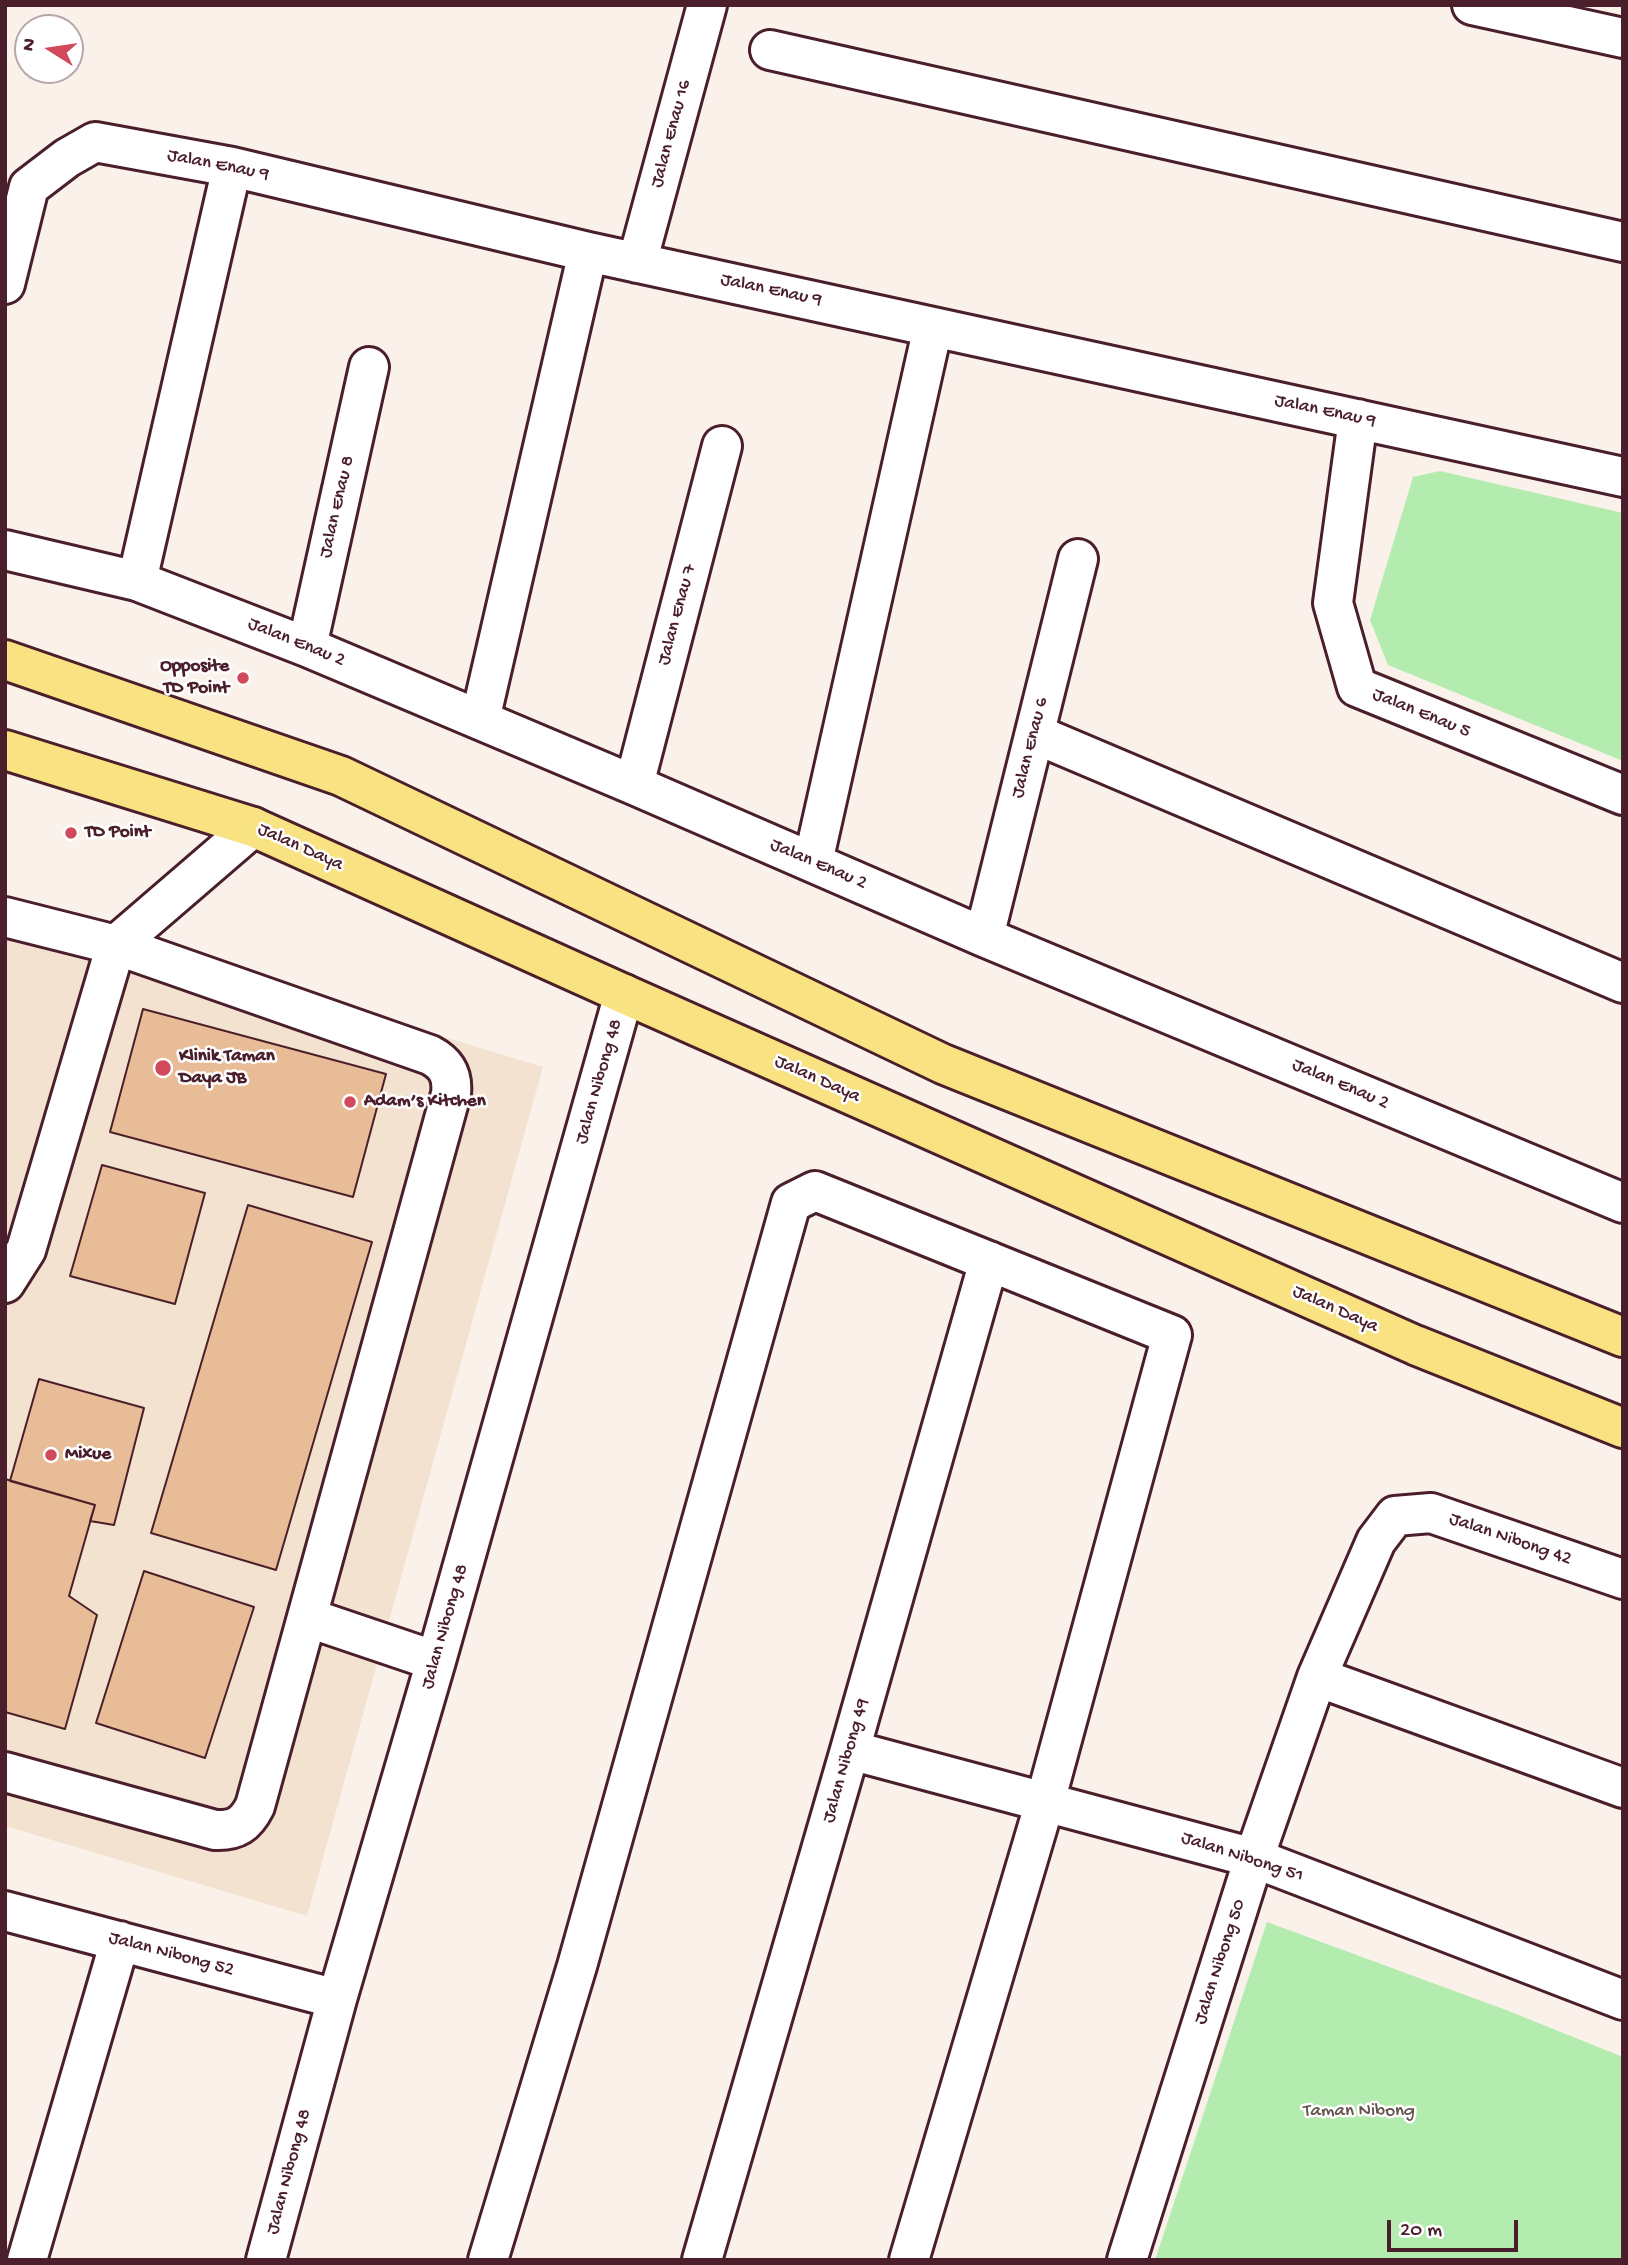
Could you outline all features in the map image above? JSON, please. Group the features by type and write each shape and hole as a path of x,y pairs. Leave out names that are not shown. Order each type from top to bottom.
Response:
{"main road":[{"path":"5,660 341,776 943,1064 1623,1338"},
{"name":"Jalan Daya","path":"5,750 253,827 1415,1345 1623,1428"}],"street":[{"name":"Jalan Enau 16","path":"637,262 707,5"},
{"path":"1472,5 1551,14 1623,38"},
{"path":"770,50 1623,243"},
{"name":"Jalan Enau 9","path":"5,284 29,187 67,158 95,142 232,167 588,252 1623,477"},
{"path":"137,581 232,167"},
{"path":"480,720 588,252"},
{"path":"813,862 933,327"},
{"name":"Jalan Enau 8","path":"307,647 369,367"},
{"name":"Jalan Enau 5","path":"1358,419 1333,603 1357,687 1623,795"},
{"name":"Jalan Enau 7","path":"634,785 722,446"},
{"name":"Jalan Enau 2","path":"5,550 137,581 307,647 984,936 1623,1203"},
{"name":"Jalan Enau 6","path":"984,936 1078,559"},
{"path":"1035,734 1623,983"},
{"path":"5,1283 26,1250 116,945 253,827"},
{"path":"5,917 116,945 430,1055 441,1060 453,1082 309,1618 255,1806 249,1818 240,1826 215,1830 5,1772"},
{"name":"Jalan Nibong 48","path":"266,2260 337,1999 436,1661 624,994"},
{"path":"488,2260 577,1966 791,1203 815,1191 1172,1335 1045,1802 909,2260"},
{"name":"Jalan Nibong 49","path":"702,2260 989,1261"},
{"name":"Jalan Nibong 42","path":"1395,1517 1430,1513 1623,1579"},
{"name":"Jalan Nibong 50","path":"1127,2260 1254,1858 1317,1677 1376,1541 1395,1517"},
{"path":"309,1618 436,1661"},
{"path":"1317,1677 1623,1788"},
{"name":"Jalan Nibong 51","path":"850,1750 1254,1858 1623,2000"},
{"name":"Jalan Nibong 52","path":"5,1911 337,1999"},
{"path":"27,2260 120,1941"}],"shaded area":[{"path":"5,904 543,1067 307,1916 5,1826"}],"green space":[{"path":"1440,471 1623,513 1623,761 1388,665 1370,620 1413,477"},
{"name":"Taman Nibong","path":"1267,1922 1506,2010 1623,2057 1623,2260 1155,2260"}],"building":[{"path":"143,1009 386,1074 353,1197 110,1132"},
{"path":"102,1165 205,1193 175,1304 70,1276"},
{"path":"248,1205 372,1242 276,1570 151,1533"},
{"path":"39,1379 144,1408 114,1525 90,1521 95,1505 10,1481"},
{"path":"5,1479 95,1505 69,1596 97,1615 65,1729 5,1712"},
{"path":"144,1571 254,1607 205,1758 96,1723"}],"place":[{"name":"Opposite TD Point","path":"243,678"},
{"name":"TD Point","path":"71,833"},
{"name":"Klinik Taman Daya JB","path":"163,1068"},
{"name":"Adam’s Kitchen","path":"350,1102"},
{"name":"Mixue","path":"51,1455"}]}
